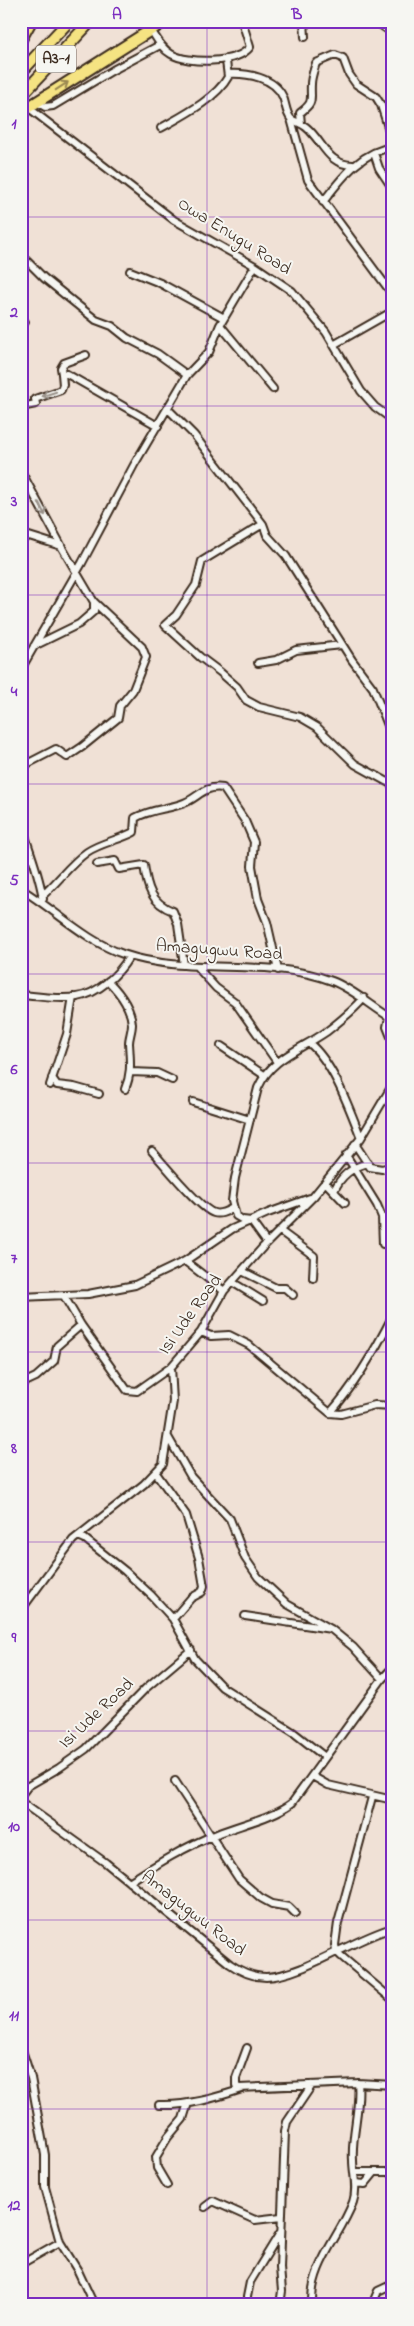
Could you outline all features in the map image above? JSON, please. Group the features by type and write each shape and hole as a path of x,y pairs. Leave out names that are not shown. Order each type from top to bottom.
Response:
{"highway":[{"path":"21,39 31,21"},
{"path":"21,72 69,21"},
{"name":"A3-1","path":"21,96 90,21"},
{"path":"27,109 165,21"}],"main road":[{"path":"377,21 393,32"}],"street":[{"path":"151,30 160,45 169,53 182,58 226,61 250,47 242,21"},
{"path":"304,21 305,37"},
{"path":"27,109 53,106 160,45"},
{"path":"301,124 300,113 309,106 312,98 310,84 316,63 335,56 343,58 349,74 356,84 376,97 381,105 393,145 374,153 353,166 323,202"},
{"path":"161,128 187,113 225,82 228,74 226,61"},
{"path":"228,74 246,74 264,80 281,94 291,119 308,180 393,295"},
{"name":"Owa Enugu Road","path":"27,109 174,220 255,266 298,296 335,344 361,391 375,407 393,420"},
{"path":"291,119 301,124 336,162 353,166"},
{"path":"374,153 382,174 393,189"},
{"path":"21,254 44,278 96,320 112,326 127,338 188,375"},
{"path":"21,669 130,472 188,375 208,352 220,325 255,266"},
{"path":"130,271 160,283 224,318"},
{"path":"335,344 393,311"},
{"path":"220,325 273,389"},
{"path":"86,355 64,363 61,368 65,374 158,426"},
{"path":"21,407 36,404 35,399 61,390 65,374"},
{"path":"168,410 194,435 263,524 267,535 286,556 342,645 373,688 393,738"},
{"path":"21,471 94,602 142,647 146,657 143,669 133,690 120,706 118,718 67,757 56,749 21,768"},
{"path":"263,524 202,561 196,585 176,615 165,625 200,657 220,672 236,687 246,700 259,707 300,717 317,727 355,764 393,785"},
{"path":"21,540 29,536 62,547"},
{"path":"33,647 83,621 94,611 94,602"},
{"path":"258,663 276,660 296,650 342,645"},
{"path":"43,899 73,863 89,851 134,832 135,818 150,810 185,803 198,793 217,787 224,788 246,822 254,842 252,866 258,899 267,922 278,970"},
{"path":"21,821 26,840 36,864 43,899"},
{"path":"97,864 115,861 119,869 144,865 146,885 161,907 173,912 178,924 184,965"},
{"name":"Amagugwu Road","path":"21,889 43,899 95,941 130,957 159,964 278,970 306,974 332,981 364,998 391,1018"},
{"path":"21,995 73,997 85,994 108,981 130,957"},
{"path":"197,967 216,988 235,1002 277,1062"},
{"path":"108,981 119,993 130,1014 132,1026 129,1041 131,1072 125,1089"},
{"path":"50,1085 68,1034 73,997"},
{"path":"232,1229 236,1216 233,1208 234,1178 264,1075 277,1062 309,1043 344,1018 364,998"},
{"path":"391,1018 386,1027 393,1042"},
{"path":"309,1043 317,1051 332,1075 349,1107 361,1138"},
{"path":"221,1046 264,1075"},
{"path":"131,1072 157,1073 172,1080"},
{"path":"52,1078 57,1085 74,1087 99,1094"},
{"name":"Isi Ude Road","path":"156,1473 164,1460 168,1437 173,1401 171,1367 201,1332 224,1291 267,1243 313,1197 361,1138 393,1084"},
{"path":"193,1102 250,1120"},
{"path":"355,1144 370,1167 382,1168 393,1166"},
{"path":"152,1151 200,1203 213,1213 223,1213 233,1208"},
{"path":"346,1155 377,1205 382,1217 383,1244"},
{"path":"334,1191 338,1182 353,1167 368,1163"},
{"path":"325,1182 345,1203"},
{"path":"21,1297 88,1294 128,1287 185,1261 232,1229 313,1197"},
{"path":"236,1216 243,1220 251,1221 267,1243"},
{"path":"280,1231 314,1256 313,1278"},
{"path":"185,1261 224,1291"},
{"path":"242,1271 270,1285 285,1288 293,1295"},
{"path":"232,1282 263,1300"},
{"path":"64,1296 81,1325 127,1390 137,1391 171,1367"},
{"path":"330,1413 348,1392 393,1316"},
{"path":"21,1384 36,1377 54,1361 57,1346 81,1325"},
{"path":"201,1332 211,1336 229,1336 249,1345 330,1413 341,1414 376,1405 393,1406"},
{"path":"168,1437 192,1477 230,1519 245,1558 258,1577 287,1604 331,1629 353,1647 382,1679"},
{"path":"21,1610 78,1536 156,1473 186,1515 199,1558 204,1586 202,1592 191,1598 172,1619"},
{"path":"78,1536 85,1539 125,1571 152,1596 172,1619 195,1659 222,1687 293,1732 325,1757"},
{"path":"21,1601 32,1597"},
{"path":"245,1616 331,1629"},
{"name":"Isi Ude Road","path":"21,1795 28,1786 86,1749 146,1688 191,1650"},
{"path":"129,1882 178,1852 212,1836 286,1808 296,1798 393,1666"},
{"path":"312,1776 328,1785 372,1797 393,1800"},
{"path":"175,1781 239,1879 261,1898 272,1904 289,1907 295,1913"},
{"path":"372,1797 338,1923 335,1938 336,1951 393,2000"},
{"path":"21,1813 22,1803"},
{"name":"Amagugwu Road","path":"22,1803 129,1882 230,1964 246,1972 264,1977 275,1976 314,1962 371,1935 393,1928"},
{"path":"21,2047 31,2078 46,2155 45,2187 60,2242 78,2271 94,2305"},
{"path":"243,2088 236,2086 235,2083 247,2048"},
{"path":"312,2305 315,2278 353,2202 355,2184 352,2159 358,2083"},
{"path":"159,2105 188,2103 214,2098 243,2088 358,2083 393,2085"},
{"path":"280,2305 282,2291 280,2232 286,2125 312,2085"},
{"path":"167,2185 157,2168 156,2157 168,2137 183,2119 188,2103"},
{"path":"354,2172 393,2172"},
{"path":"355,2184 365,2184 374,2173"},
{"path":"205,2207 214,2201 255,2220 281,2217"},
{"path":"248,2297 250,2282 280,2232"},
{"path":"21,2264 60,2242"},
{"path":"372,2305 378,2291 393,2284"}]}
